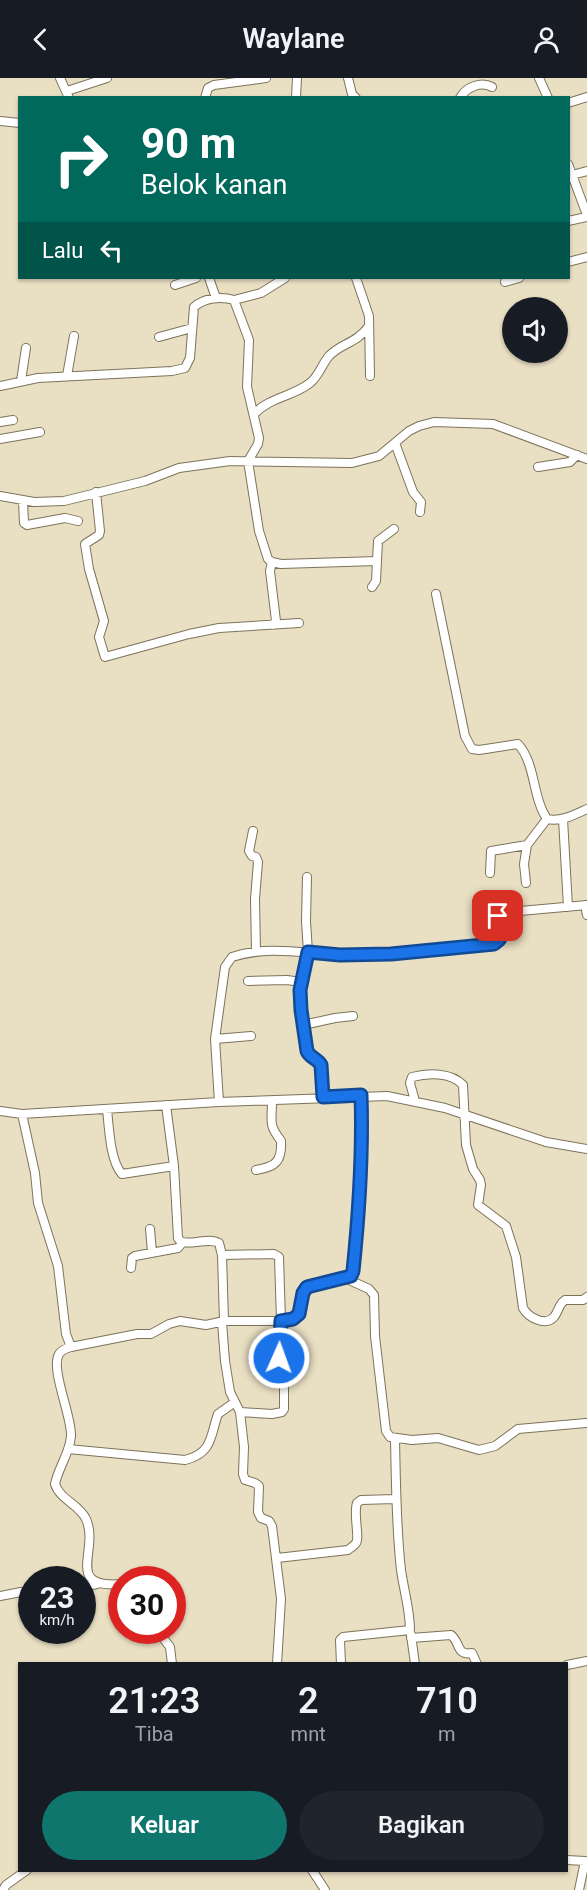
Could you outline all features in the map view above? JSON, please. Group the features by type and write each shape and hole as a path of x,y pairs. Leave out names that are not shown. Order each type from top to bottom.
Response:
{"street":[{"path":"60,78 68,94 107,78"},
{"path":"206,96 208,88 214,85 266,78"},
{"path":"296,96 297,78"},
{"path":"348,78 353,96"},
{"path":"539,78 547,96"},
{"path":"461,96 470,87 487,85 492,87"},
{"path":"570,102 587,97"},
{"path":"0,121 18,123"},
{"path":"570,170 587,216 570,220"},
{"path":"572,176 587,171"},
{"path":"570,261 587,257"},
{"path":"175,285 193,279"},
{"path":"209,279 216,298"},
{"path":"0,386 38,378 172,371 185,368 190,358 194,307 216,298 234,300 261,293 283,279"},
{"path":"356,279 366,305 369,326 370,376"},
{"path":"505,282 516,279"},
{"path":"234,300 249,340 247,387 259,441 248,461 258,531 265,551 272,562 270,571 276,621 273,625"},
{"path":"254,414 264,403 310,384 333,353 362,336 369,326"},
{"path":"159,337 192,328"},
{"path":"67,376 74,336"},
{"path":"21,381 26,348"},
{"path":"0,422 13,420"},
{"path":"0,496 23,501 64,501 145,481 179,468 248,461 352,463 379,456 409,431 426,424 484,423 498,425 587,459"},
{"path":"0,440 40,432"},
{"path":"395,443 413,492 421,502 420,512"},
{"path":"538,467 570,462 577,455"},
{"path":"96,492 100,531 99,535 85,544 89,569 104,621 99,637 105,657 219,628 299,623"},
{"path":"23,501 24,523 27,525 61,518 78,521"},
{"path":"372,587 376,581 378,542 394,529"},
{"path":"272,562 281,564 377,561"},
{"path":"436,594 465,736 475,749 518,744 547,819 555,821 587,810"},
{"path":"525,883 524,864 527,844 547,819"},
{"path":"563,819 567,907"},
{"path":"252,831 249,851 258,862 255,899 256,951"},
{"path":"490,873 491,851 527,844"},
{"path":"307,878 308,952 301,982 301,1010 309,1056 321,1065 323,1097"},
{"path":"219,1102 215,1039 227,962 232,957 256,951 340,955 391,954 494,944 500,938 498,916 520,911 586,905 587,915"},
{"path":"248,981 301,982"},
{"path":"303,1025 353,1016"},
{"path":"215,1039 251,1036"},
{"path":"415,1101 410,1083 412,1077 433,1074 454,1077 464,1085 466,1144 473,1169 481,1185 478,1205 506,1226 516,1257 523,1308 526,1314 536,1319 549,1319 554,1317 557,1308 565,1300 583,1300 587,1297"},
{"path":"108,1584 97,1584 90,1578 87,1570 90,1538 87,1521 80,1509 57,1491 55,1485 71,1434 57,1362 59,1354 71,1347 137,1334 151,1334 175,1321 206,1324 223,1321 293,1319 299,1314 303,1293 307,1287 351,1276 358,1223 363,1139 361,1095"},
{"path":"0,1111 22,1114 219,1102 361,1095 387,1096 466,1115 546,1142 587,1149"},
{"path":"256,1170 270,1167 278,1161 282,1154 282,1141 275,1135 272,1128 272,1101"},
{"path":"166,1105 174,1166 178,1238 182,1243"},
{"path":"107,1109 114,1157 118,1170 122,1174 174,1166"},
{"path":"22,1114 35,1173 38,1203 58,1266 66,1334 71,1347"},
{"path":"150,1229 152,1252"},
{"path":"131,1268 132,1258 135,1256 178,1248 182,1243 216,1240 220,1246 225,1361 231,1396 240,1412 244,1447 243,1474 245,1480 259,1486 258,1512 261,1518 269,1521 272,1526 277,1558 281,1599 277,1662"},
{"path":"222,1255 278,1255 281,1321 279,1351 284,1373 283,1410 272,1414 240,1412"},
{"path":"345,1278 369,1289 374,1295 375,1336 386,1431 394,1439 438,1438 479,1450 495,1446 510,1433 519,1429 586,1423"},
{"path":"68,1449 185,1460 193,1458 212,1441 218,1414 235,1402"},
{"path":"394,1439 402,1574 408,1602 415,1662"},
{"path":"277,1558 348,1550 356,1543 357,1538 355,1508 357,1503 361,1500 396,1499"},
{"path":"0,1596 18,1593"},
{"path":"341,1662 340,1640 343,1637 411,1634 452,1635 461,1652 472,1653 476,1662"},
{"path":"168,1644 172,1662"},
{"path":"568,1665 587,1661"},
{"path":"568,1860 585,1862 579,1890"},
{"path":"3,1890 6,1885 24,1872"},
{"path":"313,1872 325,1890"}],"route":[{"path":"279,1358 281,1321 297,1317 303,1293 307,1287 351,1276 358,1223 363,1139 361,1095 323,1097 321,1065 309,1056 307,1051 301,1010 300,990 308,952 340,955 391,954 494,944 500,938 498,916"}]}
